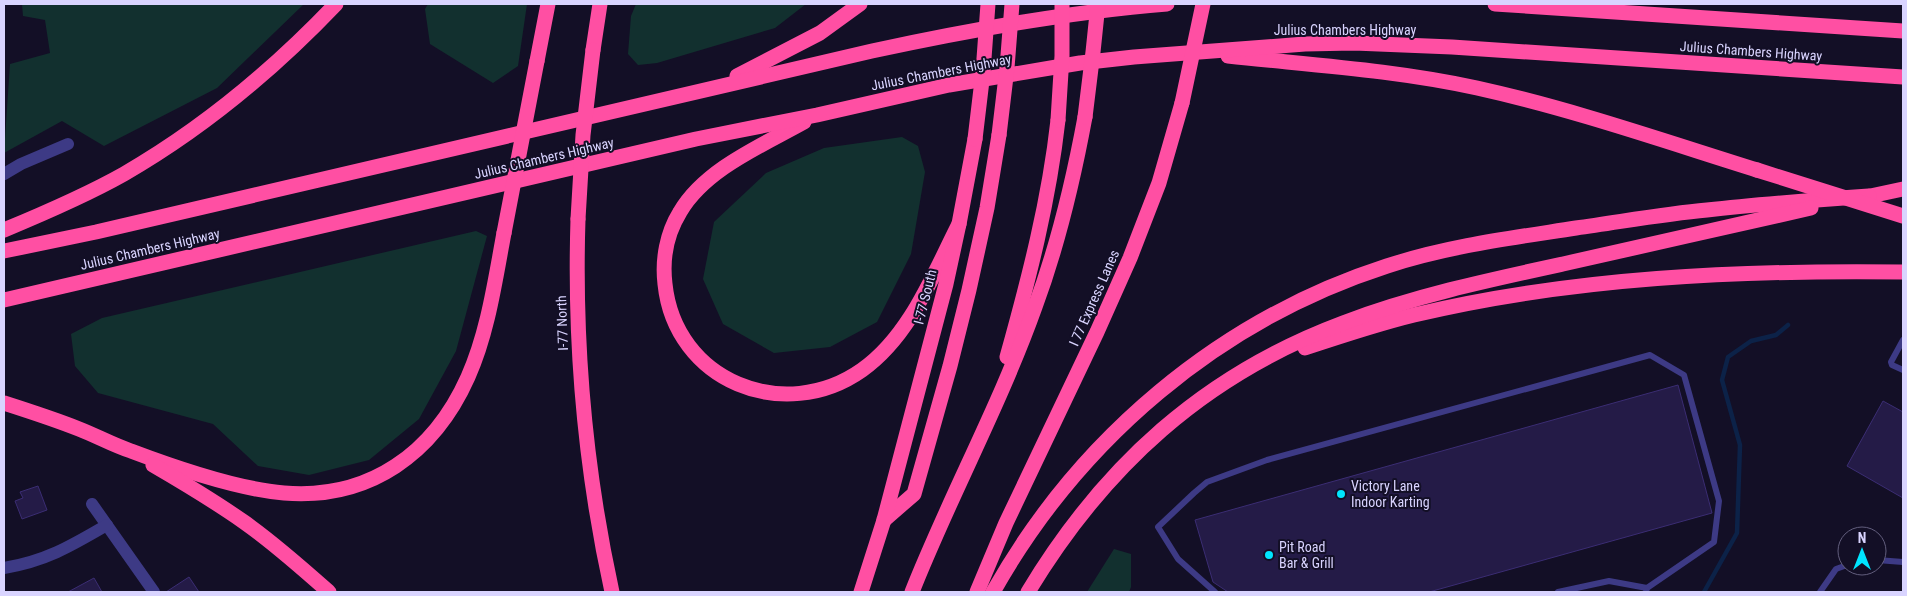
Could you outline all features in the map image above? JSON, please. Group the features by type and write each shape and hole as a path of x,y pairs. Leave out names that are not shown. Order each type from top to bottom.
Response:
{"highway":[{"path":"4,230 85,195 124,174 197,127 264,72 336,4"},
{"path":"4,403 72,426 130,451 217,479 262,490 302,494 334,492 364,483 395,468 419,449 442,424 469,375 488,314 548,4"},
{"name":"I-77 North","path":"600,4 583,127 578,219 577,305 584,414 596,516 612,592"},
{"path":"716,87 820,33 860,4"},
{"name":"I-77 South","path":"861,592 884,520 946,284 959,224 975,140 988,4"},
{"path":"884,520 914,494 950,366 974,266 999,135 1012,4"},
{"path":"990,416 1039,236 1050,179 1058,120 1062,56 1062,4"},
{"path":"912,592 1022,342 1047,273 1066,207 1085,117 1094,52 1098,4"},
{"name":"Julius Chambers Highway","path":"4,251 96,232 939,36 1073,14 1167,4"},
{"name":"I 77 Express Lanes","path":"977,592 1006,523 1130,258 1159,183 1182,103 1203,4"},
{"path":"1495,4 1903,31"},
{"path":"1566,8 1604,4"},
{"name":"Julius Chambers Highway","path":"4,300 696,139 817,115 949,85 1089,62 1187,52 1305,44 1354,43 1405,44 1903,77"},
{"path":"1187,52 1387,73 1475,88 1601,121 1903,216"},
{"path":"817,115 743,155 711,178 689,199 674,222 669,235 664,263 666,296 670,310 684,339 705,363 717,373 746,388 776,394 811,392 829,388 847,380 871,363 894,341 921,298 959,224"},
{"path":"1028,592 1074,522 1131,457 1176,417 1201,398 1291,345 1343,323 1443,291 1903,189"},
{"path":"993,592 1016,552 1049,504 1088,459 1138,409 1179,375 1218,348 1304,298 1357,276 1408,260 1496,240 1707,210 1869,196"},
{"path":"1256,364 1413,315 1533,293 1620,282 1703,275 1819,271 1903,272"},
{"path":"130,451 245,522 329,592"}],"street":[{"path":"4,174 21,164 68,144"},
{"path":"92,504 154,592"},
{"path":"4,568 48,557 107,524"}],"lane":[{"path":"1903,340 1891,362 1903,370"},
{"path":"1215,592 1178,559 1158,527 1207,482 1267,460 1650,355 1684,375 1718,501 1714,542 1647,590 1609,581 1558,592"},
{"path":"1887,561 1903,562"},
{"path":"1820,592 1837,569"}],"green space":[{"path":"22,4 304,4 217,88 104,146 62,121 4,153 10,64 50,53 45,20 23,16"},
{"path":"428,4 527,4 518,66 493,83 430,44 425,9"},
{"path":"636,4 806,4 775,28 657,63 638,65 628,54 631,16"},
{"path":"902,137 918,146 925,172 911,254 877,322 830,347 774,353 723,324 703,279 714,222 766,173 824,148"},
{"path":"476,231 487,236 456,351 419,419 369,460 309,475 258,466 213,424 98,393 75,366 71,334 102,318"},
{"path":"1114,549 1131,554 1131,587 1129,592 1087,592"}],"building":[{"path":"1678,385 1712,513 1429,592 1228,592 1213,582 1195,520"},
{"path":"1883,401 1903,412 1903,498 1847,466"},
{"path":"38,486 47,510 22,519 15,501 23,498 20,492"},
{"path":"189,577 199,592 166,592"},
{"path":"94,578 102,592 68,592"}],"waterway":[{"path":"1704,592 1737,533 1740,445 1722,380 1728,357 1751,341 1776,335 1788,325"}],"place":[{"name":"Victory Lane Indoor Karting","path":"1341,494"},
{"name":"Pit Road Bar & Grill","path":"1269,555"}]}
